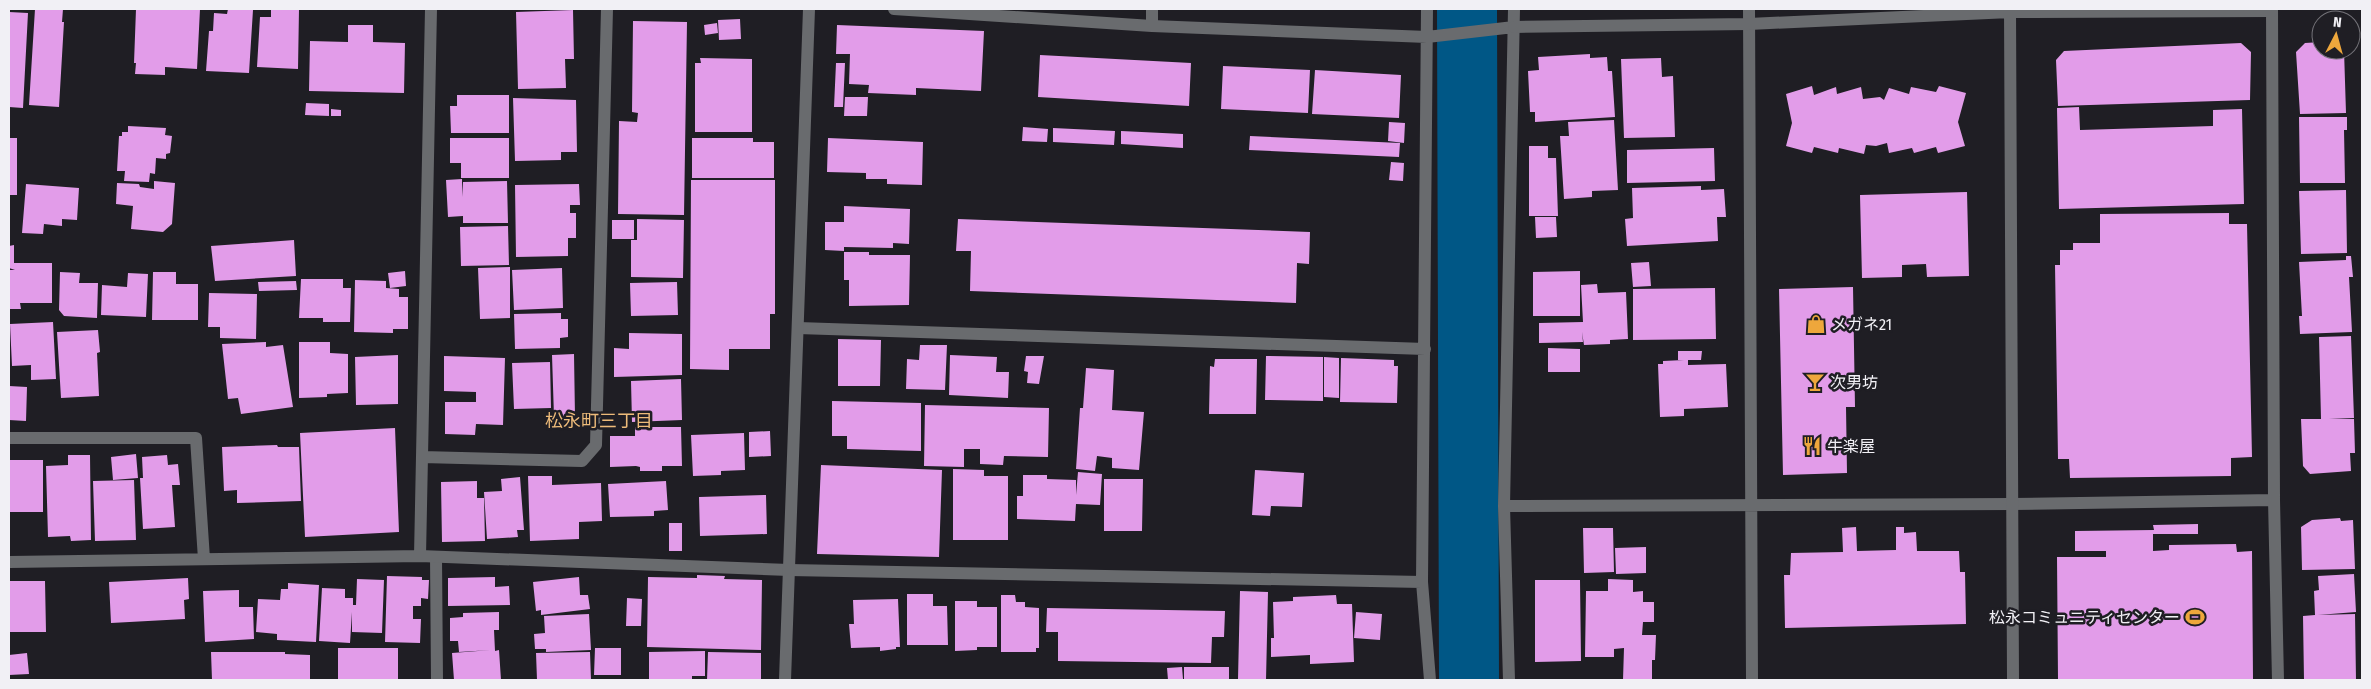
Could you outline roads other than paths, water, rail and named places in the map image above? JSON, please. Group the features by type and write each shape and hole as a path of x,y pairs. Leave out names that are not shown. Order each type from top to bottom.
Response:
{"street":[{"path":"420,556 431,9"},
{"path":"422,458 582,461 596,445 607,9"},
{"path":"785,680 809,9"},
{"path":"894,9 1152,26 1427,37 1514,27 1749,24 2010,11 2272,10 2274,500 2278,680"},
{"path":"1152,9 1152,26"},
{"path":"1427,9 1422,582 1430,680"},
{"path":"1509,680 1504,506 1514,9"},
{"path":"1748,9 1752,680"},
{"path":"2010,11 2013,680"},
{"path":"798,328 1425,349"},
{"path":"9,438 196,438 204,559"},
{"path":"1504,506 2012,504 2274,500"},
{"path":"9,562 420,556 789,570 1422,582"},
{"path":"436,557 437,680"}],"waterway":[{"path":"1467,9 1469,680"}],"place":[{"name":"メガネ21","path":"1816,324"},
{"name":"次男坊","path":"1815,382"},
{"name":"牛楽屋","path":"1812,446"},
{"name":"松永コミュニティセンター","path":"2195,617"}],"district":[{"name":"松永町三丁目","path":"599,421"}]}
